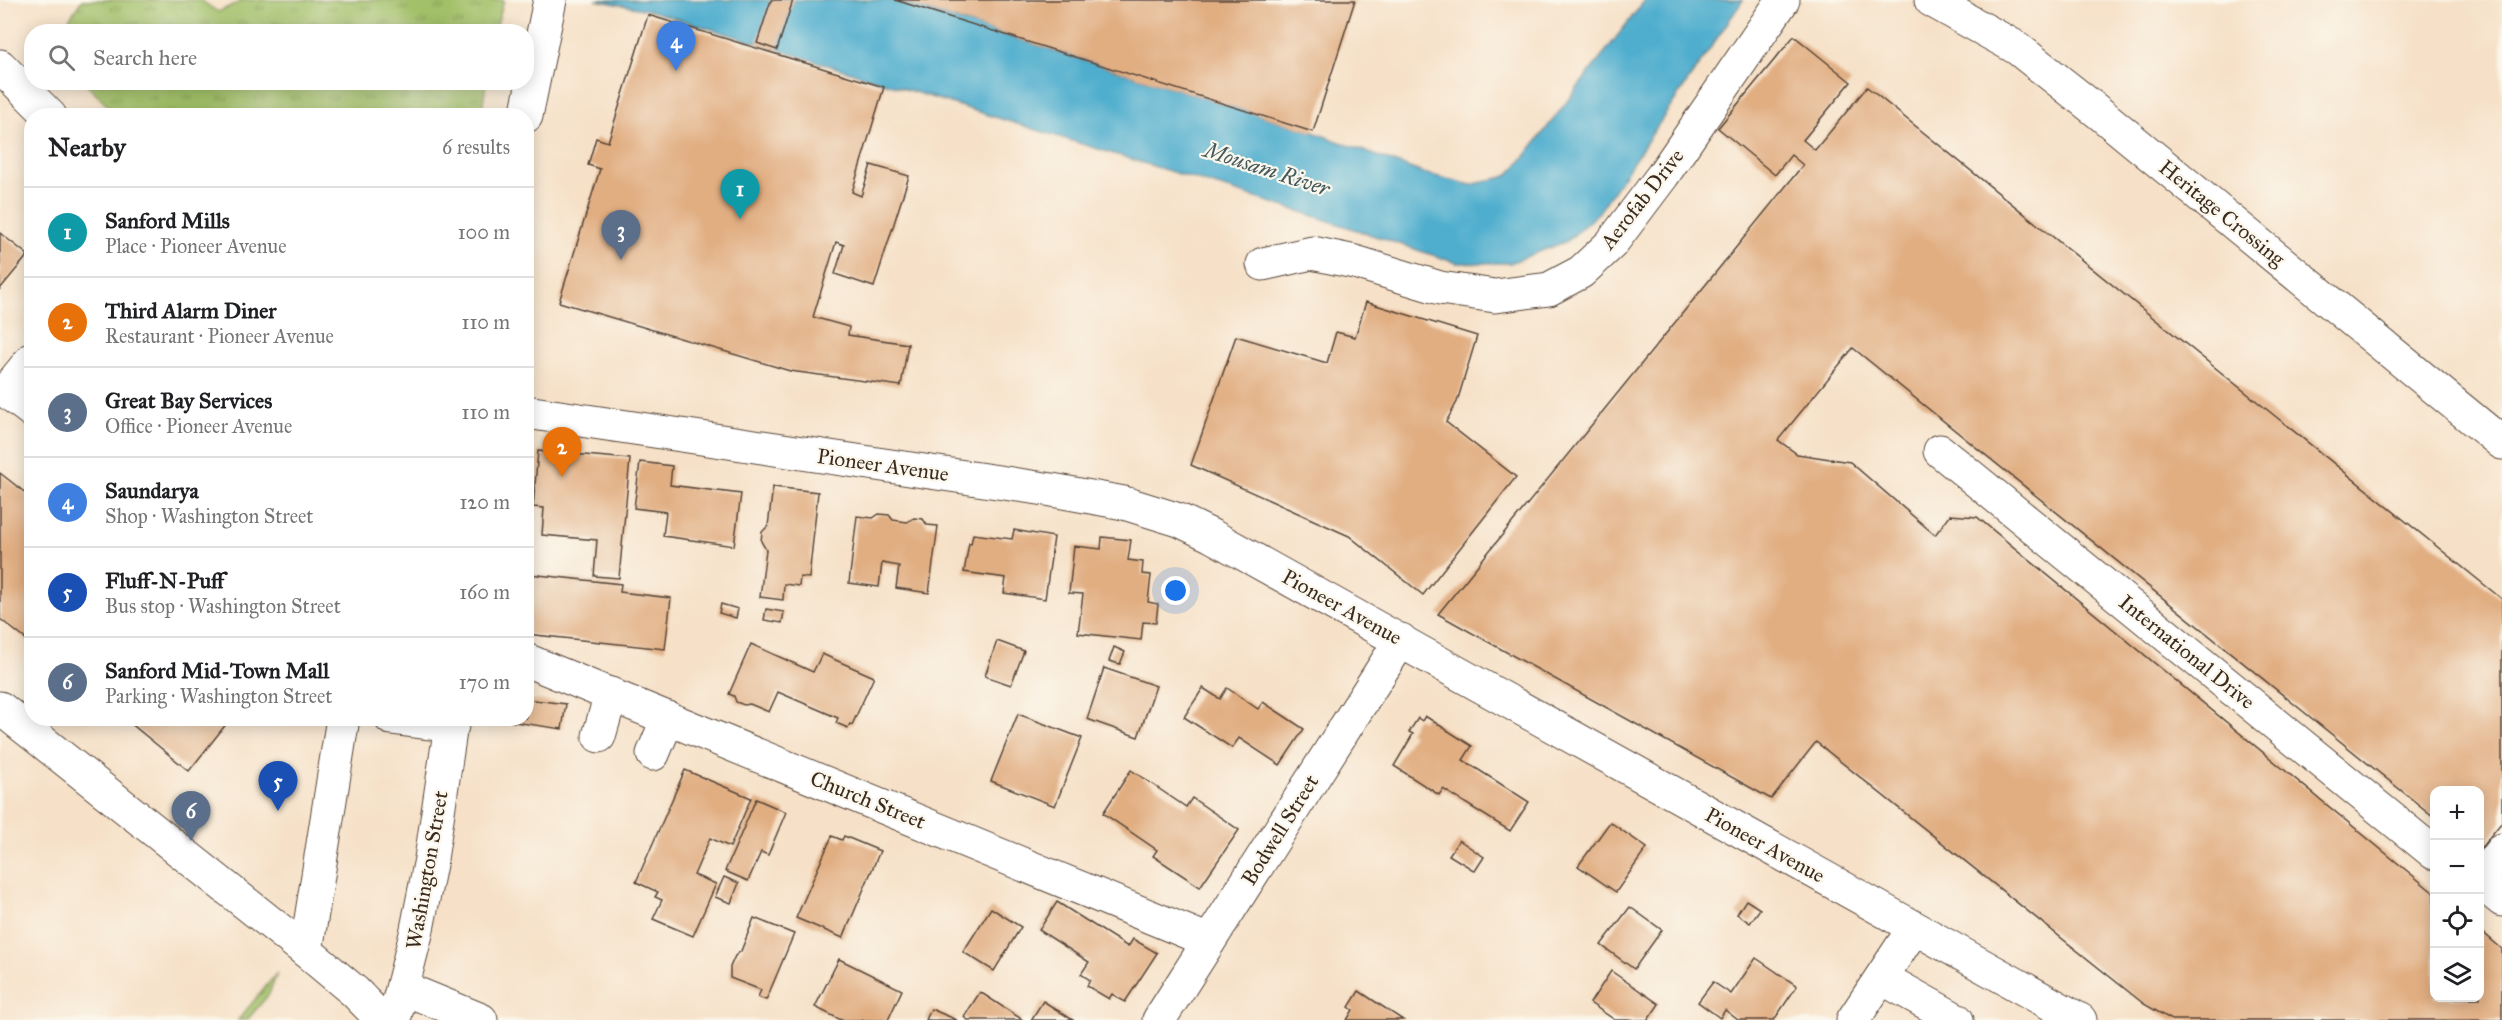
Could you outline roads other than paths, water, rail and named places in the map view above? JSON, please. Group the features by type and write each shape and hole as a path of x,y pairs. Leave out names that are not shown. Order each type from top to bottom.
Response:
{"street":[{"path":"534,77 550,0"},
{"name":"Aerofab Drive","path":"1263,264 1312,253 1355,262 1440,288 1496,296 1549,289 1581,272 1611,244 1663,175 1783,0"},
{"name":"Heritage Crossing","path":"1931,0 2017,48 2502,443"},
{"path":"0,66 42,108"},
{"path":"528,108 531,90"},
{"path":"24,369 6,391 24,405"},
{"name":"Pioneer Avenue","path":"534,413 1124,503 1179,520 1401,640 2080,1020"},
{"name":"International Drive","path":"1940,451 2430,850"},
{"name":"Bodwell Street","path":"1159,1020 1401,640"},
{"name":"Church Street","path":"534,663 1209,941"},
{"path":"599,736 611,694"},
{"path":"0,708 306,951 355,992 382,1020"},
{"path":"653,754 668,718"},
{"path":"306,951 342,726"},
{"name":"Washington Street","path":"394,1020 431,859 451,726"},
{"path":"2484,875 2502,850"},
{"path":"2484,884 2502,900"},
{"path":"1853,1020 1914,928"},
{"path":"1881,978 1957,1020"},
{"path":"403,988 481,1020"}],"water":[{"name":"Mousam River","path":"596,0 893,0 1313,132 1423,173 1471,185 1507,176 1523,159 1645,0 1743,0 1599,212 1567,241 1510,263 1457,263 1314,216 757,43 648,10"}],"place":[{"name":"Saundarya","path":"676,71"},
{"name":"Sanford Mills","path":"740,219"},
{"name":"Great Bay Services","path":"621,260"},
{"name":"Third Alarm Diner","path":"562,477"},
{"name":"Fluff-N-Puff","path":"278,811"},
{"name":"Sanford Mid-Town Mall","path":"191,841"}]}
